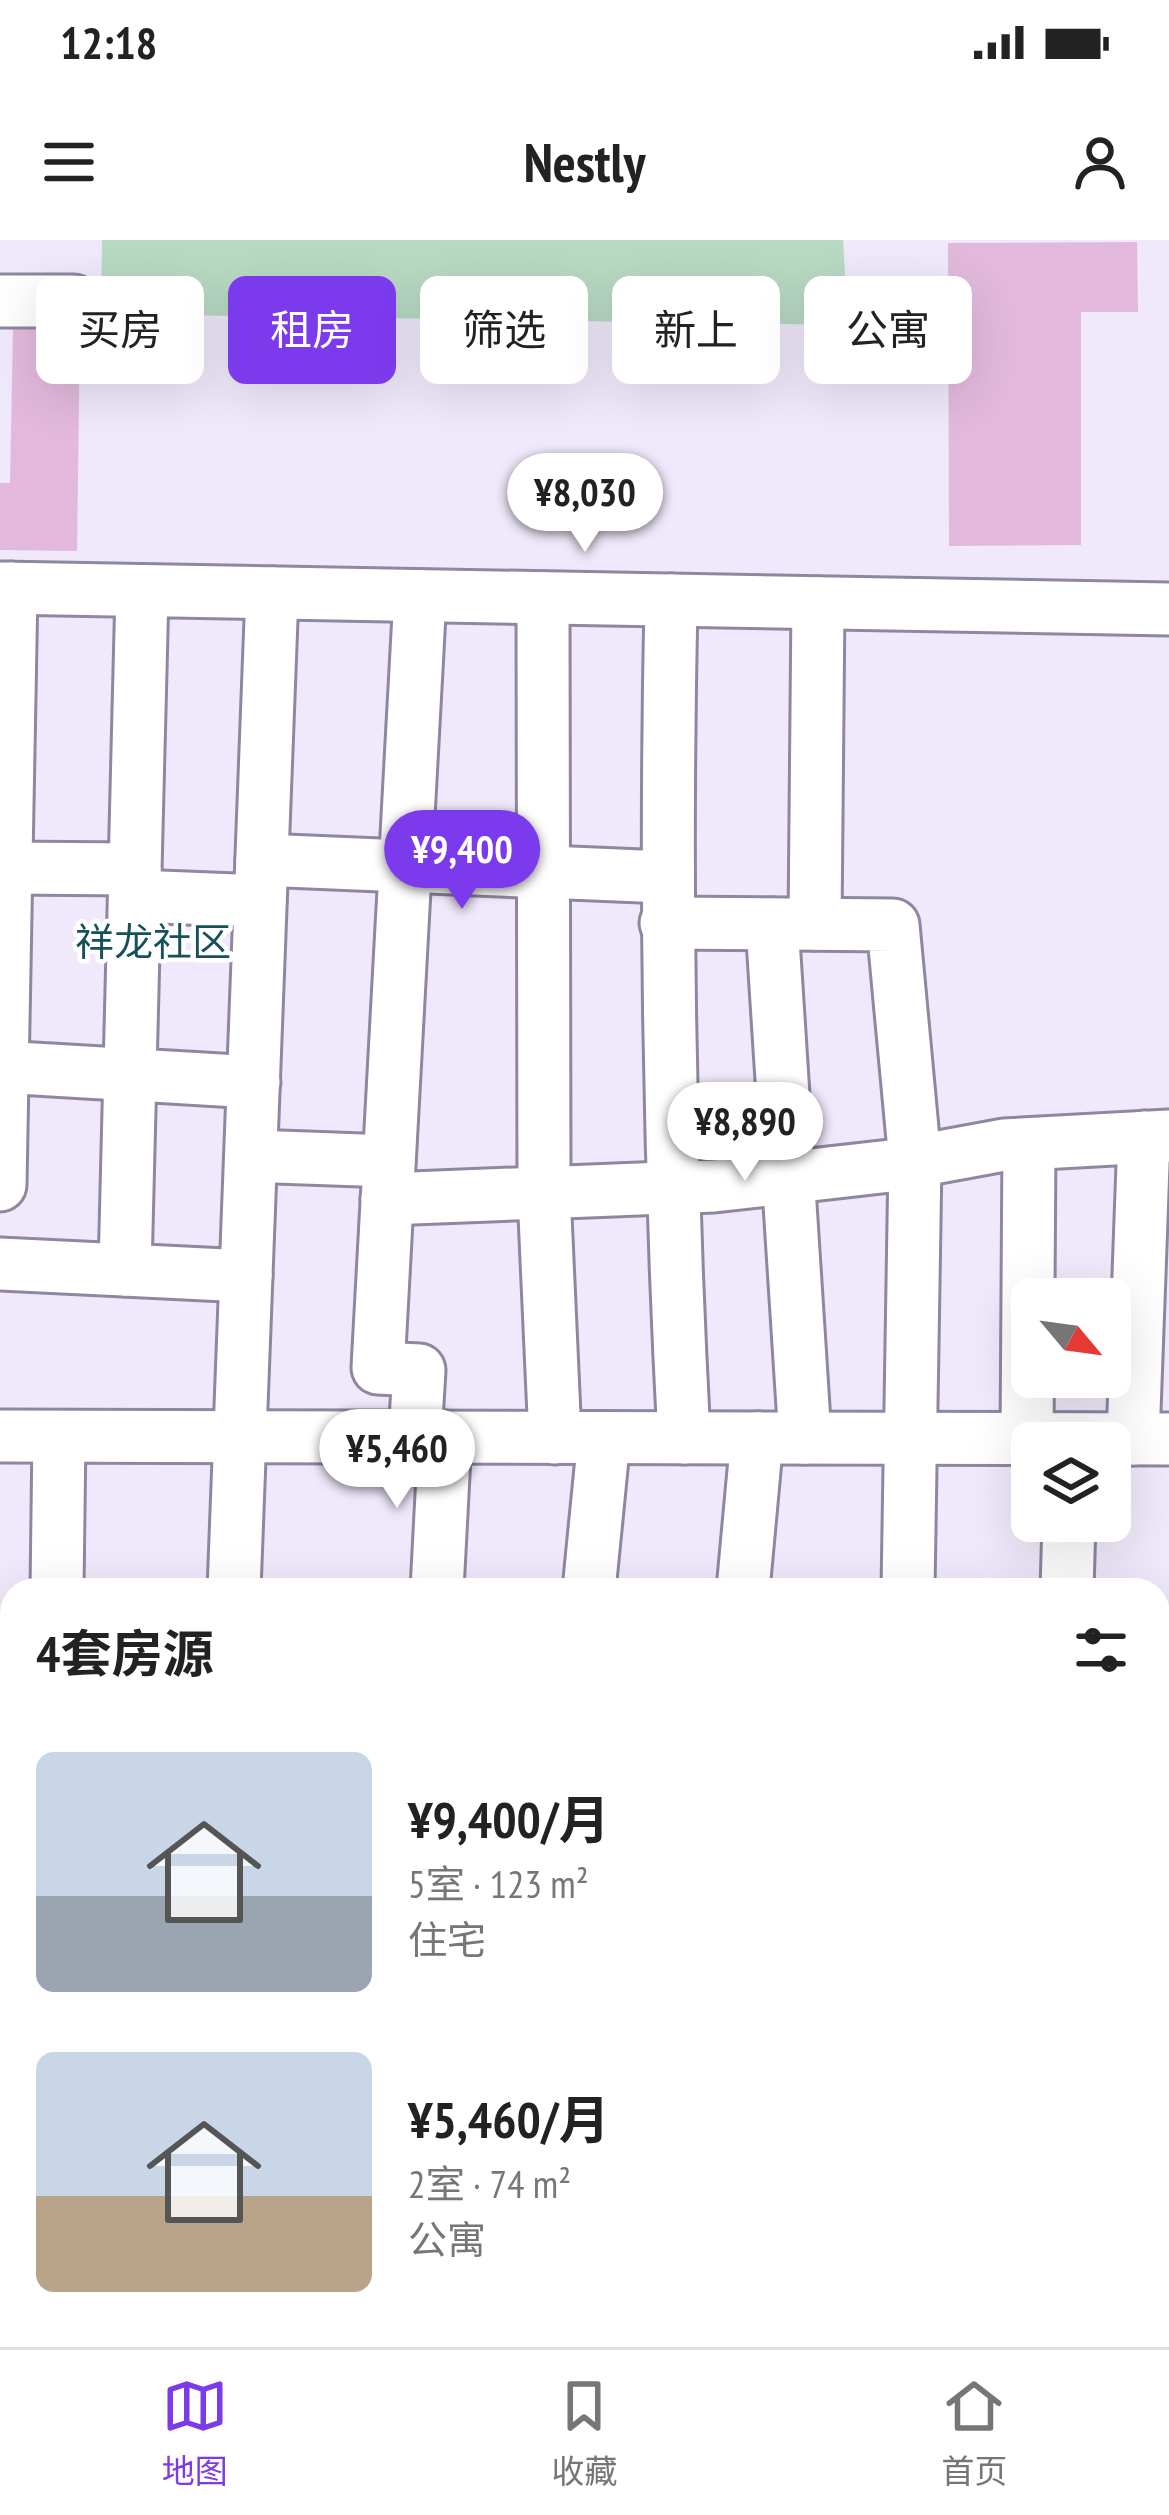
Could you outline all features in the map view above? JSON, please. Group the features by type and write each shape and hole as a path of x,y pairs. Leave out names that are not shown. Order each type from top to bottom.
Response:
{"street":[{"path":"0,301 36,301"},
{"path":"0,1185 6,588 1169,609"},
{"path":"125,1270 142,591"},
{"path":"234,1578 272,593"},
{"path":"419,596 378,1368 419,1370 430,1437 436,1578"},
{"path":"543,598 544,1193 580,1438 588,1578"},
{"path":"671,600 666,900 671,1188 684,1438"},
{"path":"746,1578 781,1438 794,924 818,603"},
{"path":"4,851 135,883 261,880 405,866 540,872 794,924 892,925 915,1161 908,1578"},
{"path":"1,1067 254,1082"},
{"path":"251,1156 388,1180 544,1193 788,1178 1028,1144 1156,1137 1151,1439"},
{"path":"1028,1144 1055,1422"},
{"path":"0,1264 246,1276"},
{"path":"0,1436 1011,1439"},
{"path":"57,1578 59,1437"},
{"path":"1067,1578 1068,1542"}],"green space":[{"path":"102,240 843,240 845,276 804,276 804,324 780,324 780,276 612,276 612,322 588,321 588,276 420,276 420,319 396,318 396,276 228,276 228,316 204,316 204,276 102,276"}],"building":[{"path":"1137,242 1138,312 1081,312 1081,545 949,546 948,384 972,384 972,276 948,276 948,243"},
{"path":"13,328 36,328 36,384 79,384 77,551 0,550 0,483 10,483"}],"district":[{"name":"祥龙社区","path":"153,942"}]}
